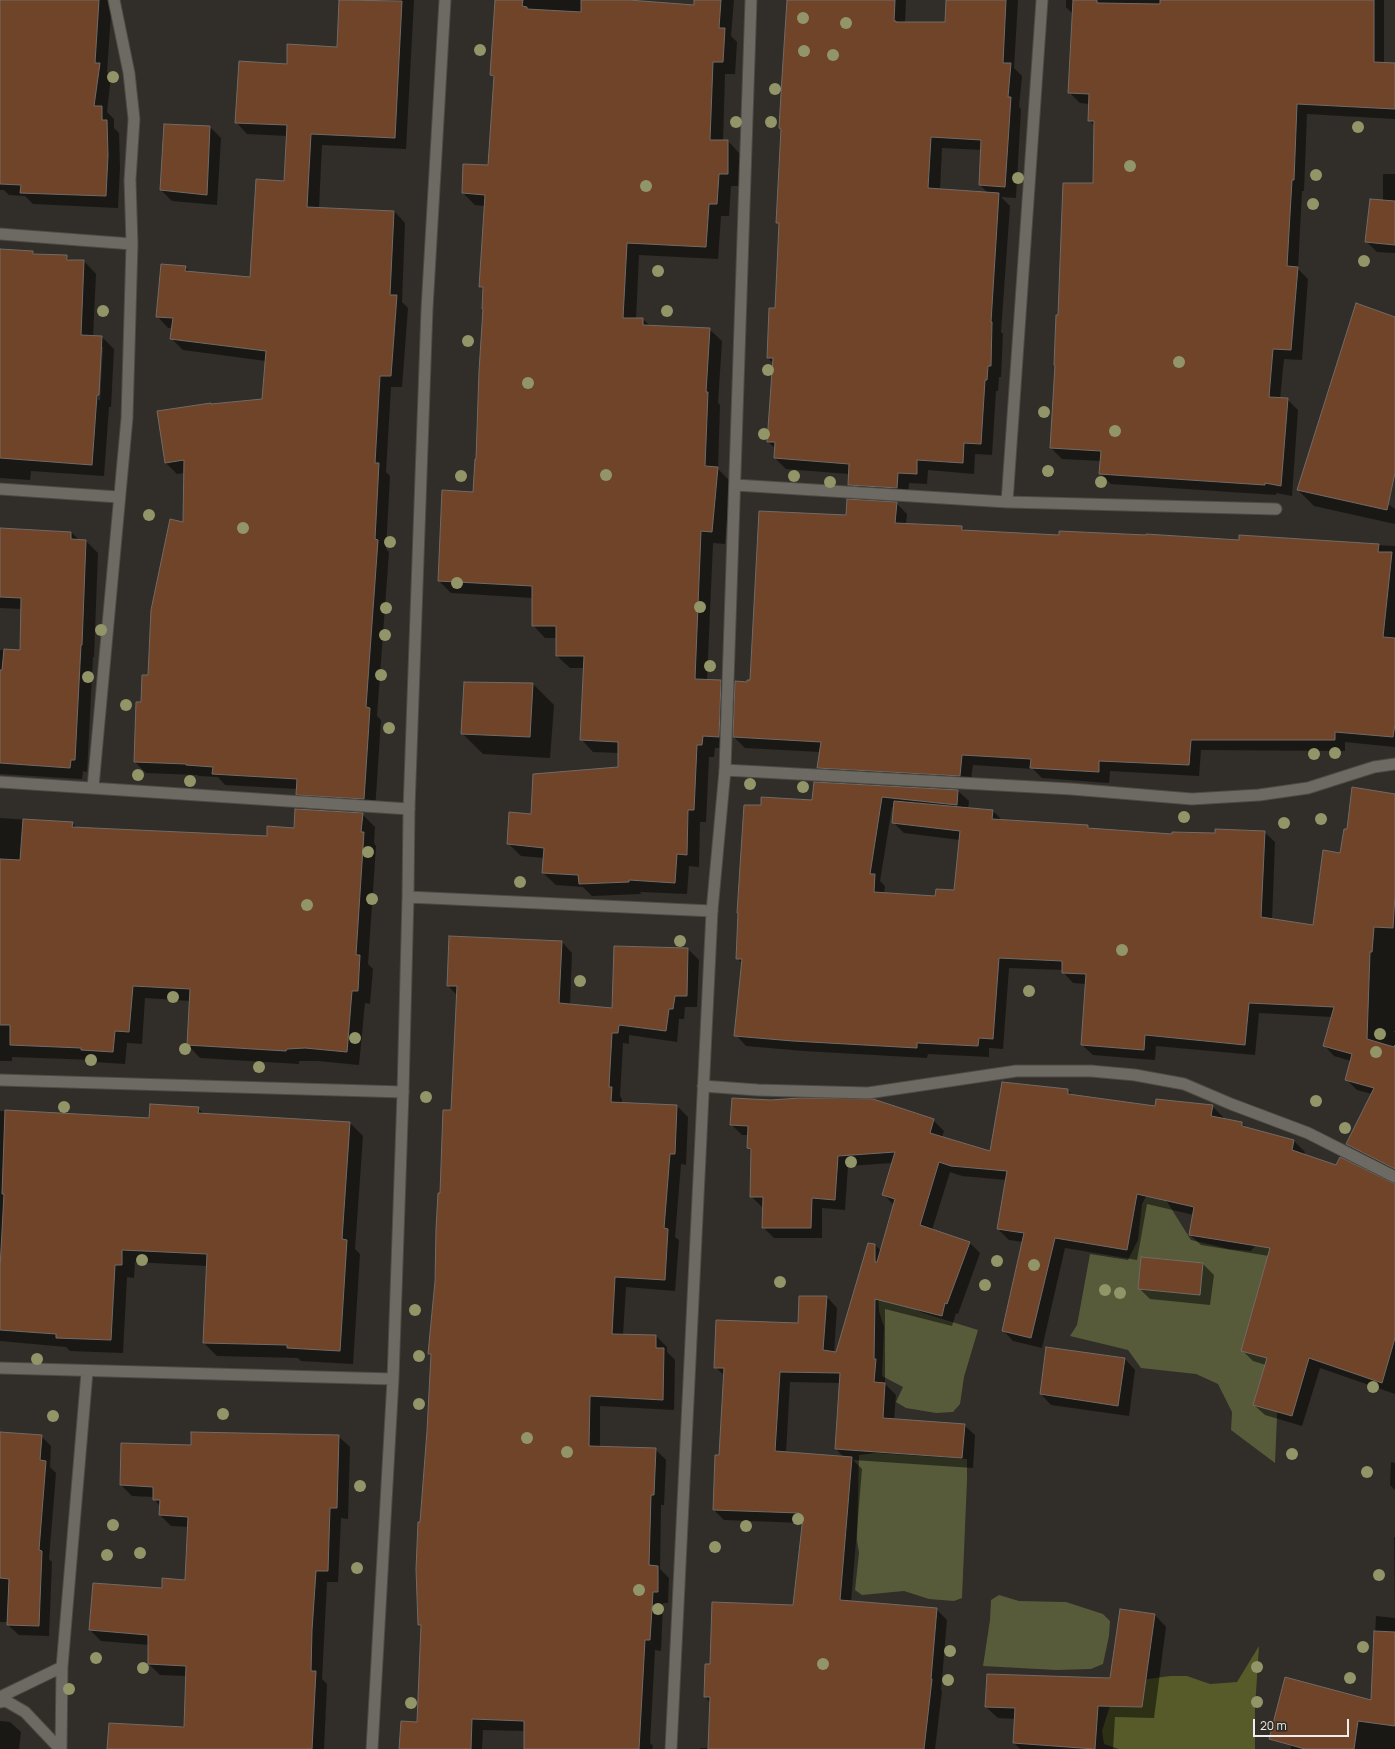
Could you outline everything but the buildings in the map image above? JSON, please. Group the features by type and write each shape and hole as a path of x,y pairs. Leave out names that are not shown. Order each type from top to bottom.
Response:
{"street":[{"path":"93,787 118,497 127,418 132,244 130,180 134,119 129,73 114,0"},
{"path":"372,1749 393,1379 404,1092 409,809 426,309 445,0"},
{"path":"671,1749 712,911 725,770 750,0"},
{"path":"1007,502 1042,0"},
{"path":"0,234 132,244"},
{"path":"735,485 1007,502 1276,509"},
{"path":"0,489 118,497"},
{"path":"725,770 1071,789 1192,800 1258,795 1308,788 1374,767 1395,764"},
{"path":"0,782 409,809"},
{"path":"408,897 712,911"},
{"path":"703,1086 758,1090 868,1093 1016,1072 1091,1071 1135,1075 1184,1084 1231,1104 1308,1133 1395,1178"},
{"path":"0,1080 404,1092"},
{"path":"0,1368 87,1372 393,1379"},
{"path":"61,1749 62,1667 87,1372"},
{"path":"0,1697 62,1667"},
{"path":"0,1702 6,1701 26,1712 61,1749"}],"green space":[{"path":"1151,1187 1164,1197 1191,1240 1229,1249 1251,1251 1268,1229 1285,1235 1275,1463 1231,1430 1232,1412 1218,1384 1196,1374 1141,1368 1128,1350 1070,1336 1077,1325 1090,1254 1128,1260 1138,1240 1142,1204"},
{"path":"878,1296 901,1303 923,1313 978,1330 964,1377 960,1404 953,1412 936,1413 906,1408 896,1402 903,1387 882,1376 884,1327 879,1311"},
{"path":"876,1453 967,1459 962,1598 954,1601 929,1599 904,1591 862,1595 855,1590 859,1553 857,1540 859,1455"},
{"path":"999,1595 1019,1601 1066,1602 1103,1614 1110,1621 1109,1636 1103,1664 1091,1669 1056,1670 983,1666 990,1620 991,1600"},
{"path":"1259,1646 1255,1708 1255,1749 1119,1749 1104,1744 1102,1731 1114,1693 1127,1682 1170,1676 1187,1676 1210,1684 1237,1682"}]}
